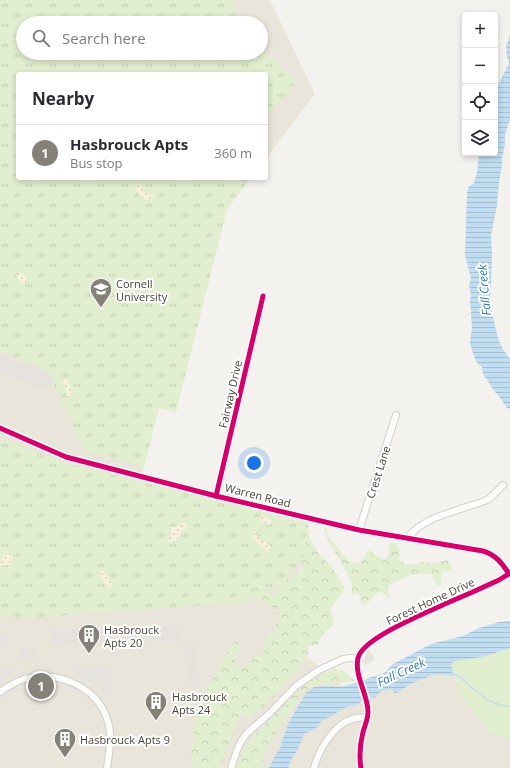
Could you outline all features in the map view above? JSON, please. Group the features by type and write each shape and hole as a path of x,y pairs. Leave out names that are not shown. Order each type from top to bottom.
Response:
{"street":[{"name":"Fairway Drive","path":"216,496 263,296"},
{"name":"Crest Lane","path":"359,530 396,415"},
{"name":"Warren Road","path":"0,428 66,457 216,496 359,530 488,553 500,560 509,574"},
{"path":"407,538 416,529 437,516 460,510 487,500 503,485"},
{"name":"Forest Home Drive","path":"358,658 360,653 368,645 390,630 509,574"},
{"path":"232,768 240,743 247,734 296,686 319,670 343,659 349,658 358,658 359,675 367,703 368,718 363,732 360,750 361,768"},
{"path":"0,692 8,686 25,679 41,677 60,678 84,688 98,701 107,718 111,737 107,768"},
{"path":"314,768 324,744 337,728 345,722 363,717 368,718"}],"shaded area":[{"name":"Cornell University","path":"0,0 270,0 315,94 268,155 268,72 16,72 16,180 249,180 227,209 176,412 159,408 140,481 308,523 307,551 276,630 350,693 510,632 510,768 0,768"},
{"path":"0,354 12,360 46,370 54,383 41,389 0,373"},
{"path":"182,626 180,641 51,645 51,630"},
{"path":"0,636 7,636 7,647 0,647"},
{"path":"193,640 201,685 190,687 182,642"},
{"path":"20,648 34,648 34,659 20,659"},
{"path":"369,650 375,659 366,665 363,663"},
{"path":"73,667 106,667 107,672 111,672 111,696 107,697 100,690 97,690 96,683 100,683 100,678 95,678 95,682 84,683 84,678 73,672"},
{"path":"0,669 14,669 14,673 5,679 5,683 0,683"},
{"path":"64,676 81,683 101,701 92,707 87,700 76,692 61,686"},
{"path":"17,678 20,688 0,701 0,689"}],"green space":[{"path":"0,0 233,0 236,16 16,16 16,60 268,60 268,54 296,82 268,115 268,72 16,72 16,180 241,180 246,184 227,209 176,412 159,408 144,467 83,450 65,405 62,404 62,400 46,370 0,351"},
{"path":"0,438 69,464 308,523 307,551 284,583 244,602 26,618 0,615"},
{"path":"306,524 308,524 309,537 319,554 335,571 345,588 330,609 333,616 333,625 322,635 317,645 308,646 308,655 296,673 267,704 249,718 241,714 236,722 231,739 225,751 221,768 193,768 191,751 197,708 224,657 237,638 240,647 234,658 238,669 263,653 266,637 275,628 280,612 265,602 253,599 249,590 257,587 273,595 293,575 301,572 305,550"},
{"path":"324,527 327,528 328,536 349,561 359,563 365,558 367,550 371,551 378,557 386,559 389,554 389,543 396,543 400,550 399,560 407,565 422,562 435,563 448,560 453,571 441,572 441,586 436,584 431,574 416,574 405,577 389,585 388,591 391,599 380,591 368,602 362,605 359,595 355,593 352,596 350,578 329,542"},
{"path":"510,648 510,737 491,734 457,689 451,666 454,661 482,657"},
{"path":"334,668 345,672 355,681 328,685 317,683 305,691 268,745 260,768 237,768 241,755 248,742 300,689"}],"sand":[{"path":"138,184 142,187 144,192 154,195 154,198 148,198 146,200 135,191 136,185"},
{"path":"20,273 24,274 27,280 25,283 22,283 16,275"},
{"path":"68,378 72,390 71,394 68,396 66,396 67,390 62,382"},
{"path":"262,515 272,519 270,524 268,525 259,519"},
{"path":"186,523 186,527 175,542 169,542 168,540 172,533 170,527"},
{"path":"254,531 261,541 264,541 271,547 268,552 266,552 254,539 251,538"},
{"path":"8,553 11,554 12,564 0,566 2,558"},
{"path":"101,570 103,570 112,584 111,587 108,587 102,579 100,574"}],"water":[{"name":"Fall Creek","path":"510,36 510,120 505,134 497,206 491,235 492,255 490,305 498,338 502,348 510,359 510,409 507,408 483,374 482,367 477,363 470,343 472,328 471,295 469,285 471,278 465,255 467,193 469,186 474,183 479,156 498,156 498,86 509,63 506,46"},
{"name":"Fall Creek","path":"510,621 510,648 482,657 454,661 451,666 454,676 442,674 433,675 420,679 396,693 394,693 392,689 385,690 380,692 375,698 371,697 355,705 344,708 333,716 326,718 315,729 304,734 288,768 269,768 281,746 290,720 306,693 314,687 340,687 352,684 386,672 393,664 431,644 463,636 479,628 499,622"}],"waterway":[{"path":"452,673 461,678 488,700 500,705 510,706"}],"cycle path":[{"path":"216,496 263,296"},
{"path":"0,428 66,457 216,496 359,530 483,551 492,555 498,560 509,574"},
{"path":"361,768 361,746 363,732 368,717 366,698 359,678 357,665 358,658 362,650 371,642 397,626 499,580 510,573"}],"place":[{"name":"Cornell University","path":"101,308"},
{"name":"Hasbrouck Apts 20","path":"89,654"},
{"name":"Hasbrouck Apts","path":"41,686"},
{"name":"Hasbrouck Apts 24","path":"156,722"},
{"name":"Hasbrouck Apts 9","path":"65,758"}]}
